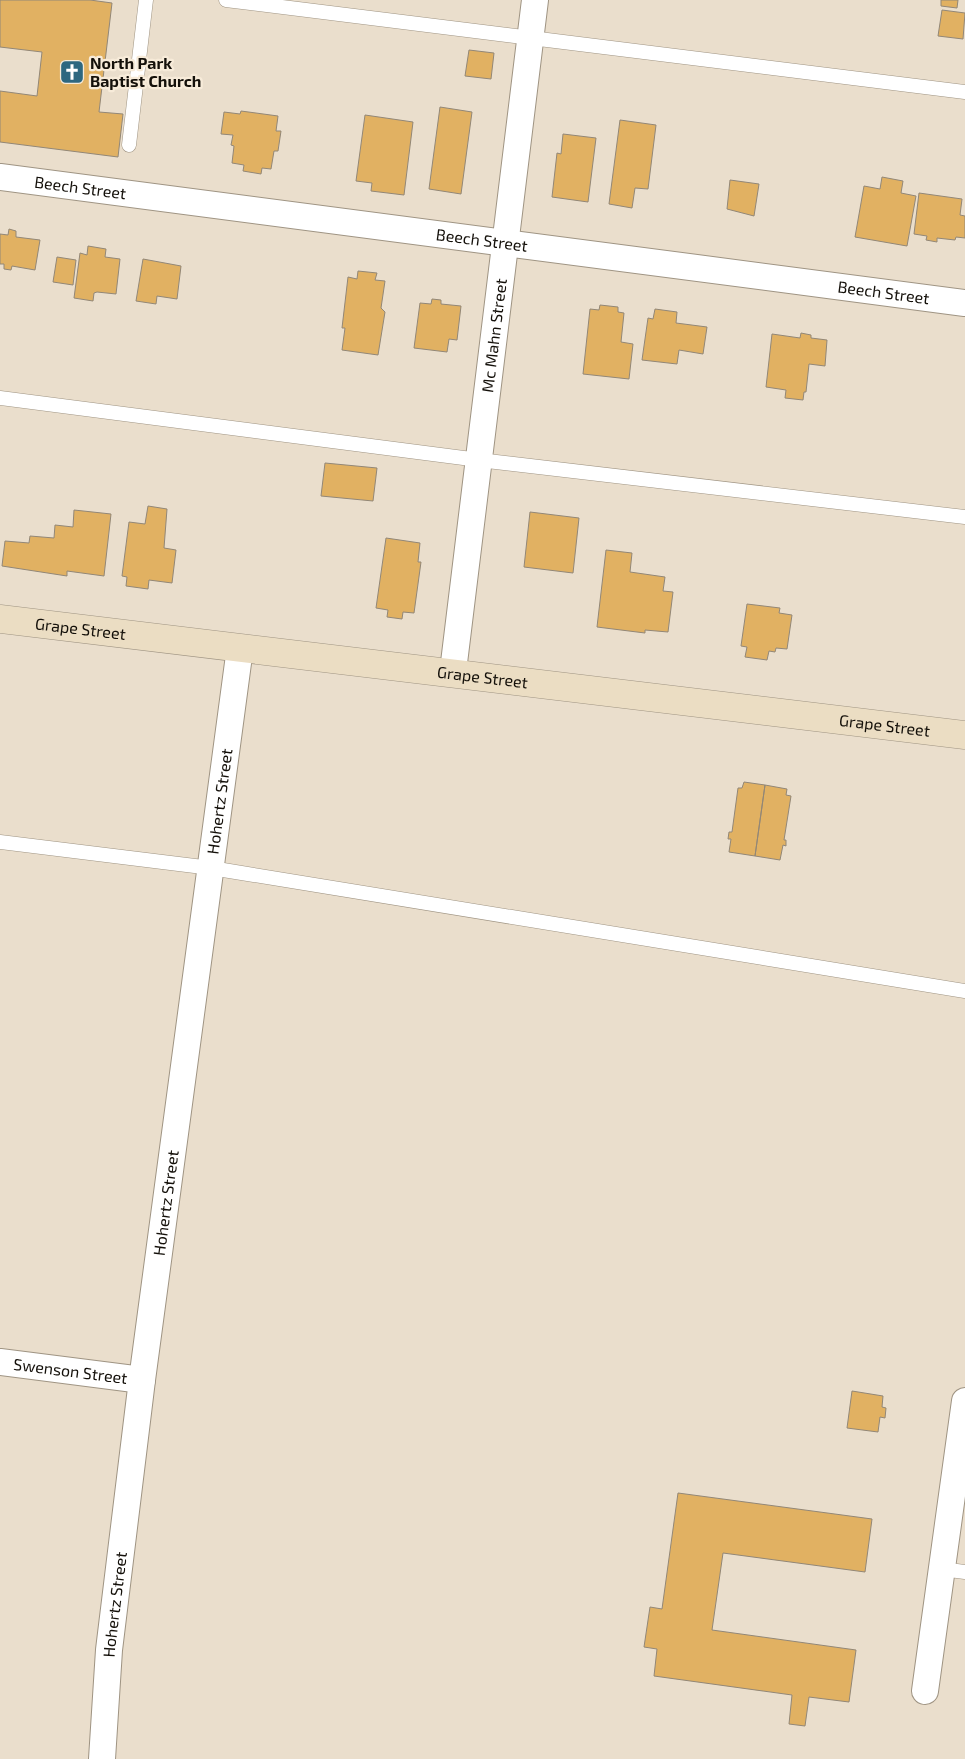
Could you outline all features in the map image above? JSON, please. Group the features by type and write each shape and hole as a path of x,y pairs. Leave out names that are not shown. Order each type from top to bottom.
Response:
{"street":[{"name":"Mc Mahn Street","path":"453,672 534,0"},
{"name":"Beech Street","path":"0,178 965,303"},
{"name":"Grape Street","path":"0,619 965,735"},
{"name":"Hohertz Street","path":"102,1759 109,1650 142,1380 240,648"},
{"name":"Swenson Street","path":"0,1362 142,1380"},
{"path":"925,1691 953,1570 965,1401"}],"lane":[{"path":"129,145 146,0"},
{"path":"226,0 965,92"},
{"path":"0,398 479,460 965,517"},
{"path":"0,842 211,868 965,991"}],"building":[{"name":"North Park Baptist Church","path":"0,0 90,0 112,3 99,112 123,114 118,157 0,142 0,91 37,96 42,52 0,47"},
{"path":"941,0 958,0 957,8 941,6"},
{"path":"942,10 965,13 963,39 938,36"},
{"path":"469,50 494,53 491,79 465,76"},
{"path":"440,107 472,112 461,194 429,189"},
{"path":"241,111 278,116 276,131 281,131 278,151 274,151 271,169 262,168 261,174 243,171 244,165 232,163 234,146 231,145 233,135 221,134 224,112 240,114"},
{"path":"365,115 413,122 404,195 371,191 372,183 356,181"},
{"path":"620,120 656,125 648,189 635,188 632,208 609,204"},
{"path":"563,134 596,138 588,202 552,197 557,153 561,154"},
{"path":"882,177 903,181 901,193 916,196 907,246 855,237 864,186 880,189"},
{"path":"730,180 759,184 754,216 727,209"},
{"path":"919,193 962,199 960,215 965,216 965,238 956,237 955,240 937,238 937,242 926,240 927,236 914,234"},
{"path":"9,229 16,231 16,237 40,240 35,270 12,266 11,270 4,269 4,264 0,264 0,234 8,235"},
{"path":"88,246 106,249 105,257 120,259 116,294 97,292 94,293 93,301 74,298 80,253 87,255"},
{"path":"57,257 76,260 73,285 53,282"},
{"path":"143,259 181,266 177,299 157,296 156,304 136,301"},
{"path":"358,271 377,273 375,280 385,281 381,308 385,312 378,355 342,350 345,328 342,328 348,277 357,279"},
{"path":"432,299 441,300 441,304 461,306 457,340 449,339 447,352 414,348 420,303 431,304"},
{"path":"600,305 618,307 618,312 624,313 621,342 633,344 629,379 583,374 590,309 599,310"},
{"path":"655,309 677,312 676,323 707,327 703,354 679,350 677,364 642,360 648,318 653,319"},
{"path":"801,333 811,335 811,338 827,340 825,366 809,364 806,392 804,392 803,400 785,398 786,390 766,387 772,334 800,338"},
{"path":"325,463 377,468 373,501 321,496"},
{"path":"148,506 167,509 164,548 176,550 172,583 149,580 148,589 126,586 127,577 122,576 129,522 145,524"},
{"path":"74,510 111,514 104,576 67,571 67,576 2,566 5,541 29,543 30,536 54,538 55,525 73,527"},
{"path":"530,512 579,518 573,573 524,567"},
{"path":"386,538 420,543 418,562 421,562 414,613 403,612 402,619 387,617 388,610 376,608"},
{"path":"606,550 632,553 630,572 665,577 663,591 673,592 668,632 645,630 645,633 597,627"},
{"path":"747,604 780,608 779,613 792,615 787,649 776,648 775,652 769,651 767,660 745,657 747,647 741,646"},
{"path":"744,782 765,785 755,856 729,852 731,839 728,839 729,832 732,832 738,788 742,788"},
{"path":"765,785 787,789 786,795 791,796 784,840 786,840 786,846 783,845 780,860 755,856"},
{"path":"852,1391 883,1396 882,1407 886,1408 885,1418 880,1417 878,1432 847,1428"},
{"path":"678,1493 872,1519 865,1572 723,1553 712,1630 856,1650 849,1702 809,1697 805,1726 789,1724 792,1695 654,1676 657,1649 644,1647 650,1607 662,1609"}],"place":[{"name":"North Park Baptist Church","path":"72,72"}]}
